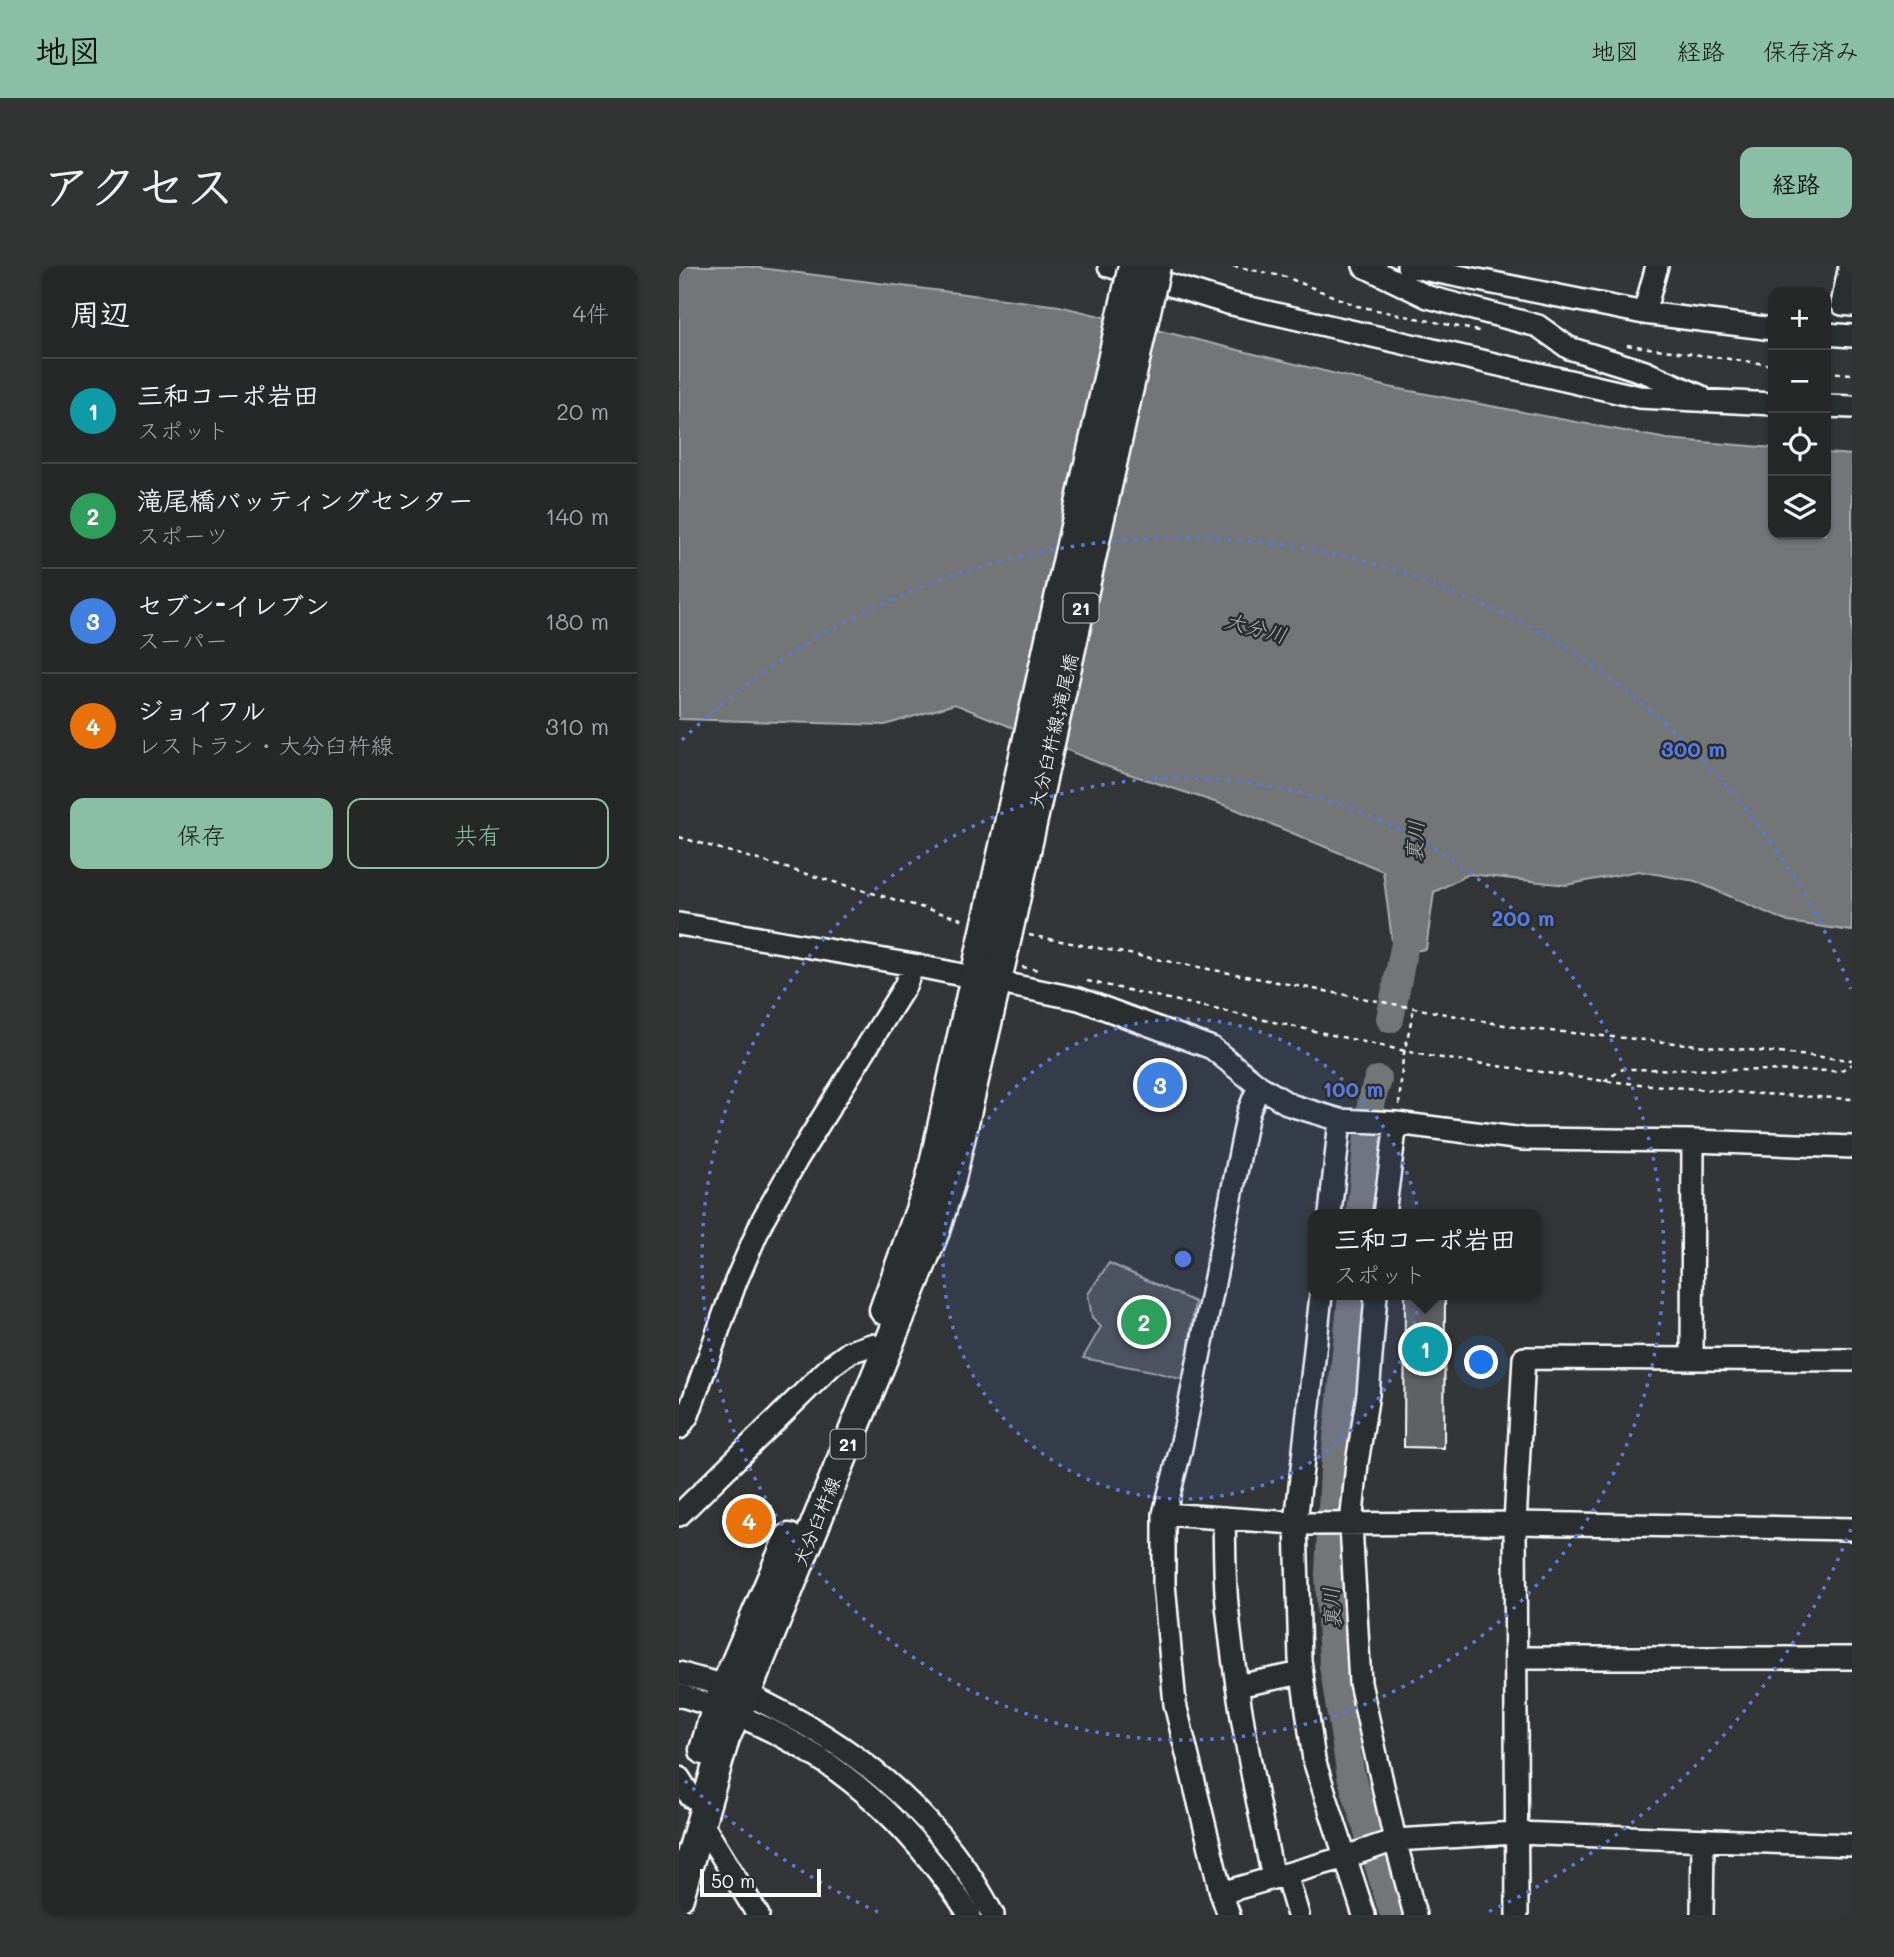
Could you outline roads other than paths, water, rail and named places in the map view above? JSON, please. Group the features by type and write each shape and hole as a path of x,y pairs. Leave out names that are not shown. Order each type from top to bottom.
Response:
{"main road":[{"name":"大分臼杵線;滝尾橋","path":"992,964 1133,266"},
{"name":"大分臼杵線;滝尾橋","path":"992,964 1157,266"},
{"name":"大分臼杵線","path":"679,1897 687,1808 725,1738 731,1700 871,1345 930,1182 992,964"},
{"name":"大分臼杵線","path":"731,1700 935,1231 950,1183 992,964"}],"street":[{"path":"1109,266 1229,303 1639,397 1768,404"},
{"path":"1364,266 1428,296 1538,326 1569,348 1645,372 1715,402"},
{"path":"1408,266 1644,313 1768,328"},
{"path":"1644,313 1657,266"},
{"path":"1850,266 1842,304 1852,305"},
{"path":"1831,334 1852,336"},
{"path":"1831,406 1852,407"},
{"path":"679,924 913,965 992,964 1212,1048 1259,1086 1290,1105 1340,1120 1392,1123 1524,1139 1693,1141 1852,1147"},
{"path":"679,1428 688,1415 736,1281 763,1219 797,1159 905,986 913,965"},
{"path":"1229,1915 1221,1893 1175,1704 1164,1584 1164,1514 1180,1452 1248,1113 1259,1086"},
{"path":"1331,1209 1340,1120"},
{"path":"1384,1209 1392,1123"},
{"path":"1692,1359 1693,1141"},
{"path":"1321,1300 1302,1524 1302,1673 1314,1760 1352,1855 1364,1915"},
{"path":"1376,1300 1368,1394 1347,1524 1360,1683 1392,1841 1415,1915"},
{"path":"679,1515 832,1366 849,1352 871,1345"},
{"path":"1517,1915 1515,1523 1524,1358 1852,1360"},
{"path":"1164,1514 1302,1524 1515,1523 1852,1529"},
{"path":"1224,1518 1227,1612 1249,1758 1280,1876 1298,1915"},
{"path":"1517,1658 1852,1658"},
{"path":"679,1673 731,1700 861,1787 912,1838 969,1915"},
{"path":"1237,1686 1302,1673"},
{"path":"679,1695 731,1700 800,1721 863,1761 905,1798 947,1844 980,1890 993,1915"},
{"path":"687,1808 758,1915"},
{"path":"1221,1893 1392,1841 1516,1833 1852,1845"},
{"path":"1702,1915 1703,1840"}],"water":[{"name":"大分川","path":"679,266 745,266 1059,306 1389,387 1667,439 1768,448 1768,539 1831,539 1831,453 1852,455 1852,931 1788,922 1695,881 1638,871 1566,885 1469,874 1434,892 1426,949 1413,951 1393,948 1383,871 1230,807 1111,768 955,704 885,725 679,719"}],"waterway":[{"name":"裏川","path":"1390,1019 1411,913"},
{"name":"裏川","path":"1361,1209 1372,1097 1378,1080"},
{"name":"裏川","path":"1351,1300 1334,1469 1329,1573 1333,1665 1351,1776 1394,1915"}],"place":[{"name":"セブン-イレブン","path":"1160,1085"},
{"name":"滝尾橋バッティングセンター","path":"1144,1322"},
{"name":"三和コーポ岩田","path":"1425,1349"},
{"name":"ジョイフル","path":"749,1521"}]}
